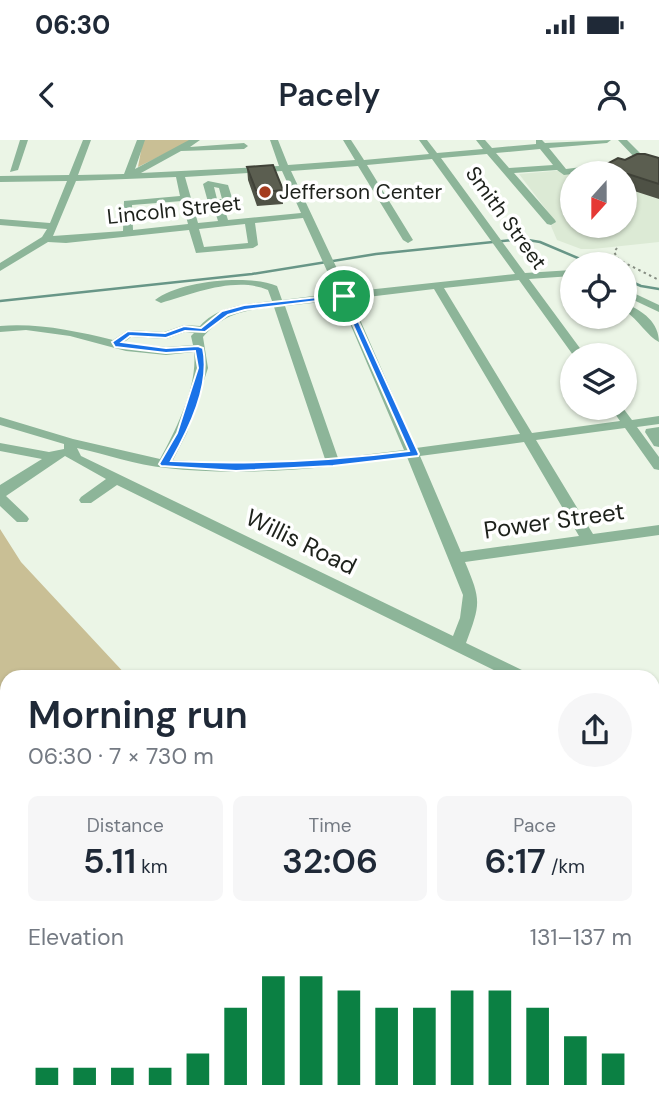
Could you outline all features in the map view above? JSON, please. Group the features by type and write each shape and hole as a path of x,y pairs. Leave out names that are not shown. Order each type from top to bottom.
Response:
{"street":[{"path":"13,170 24,140"},
{"path":"0,268 46,239 54,226 87,140"},
{"path":"127,177 141,140"},
{"path":"127,177 196,140"},
{"path":"274,140 284,169 332,268 414,454 471,595 468,618 457,646"},
{"path":"346,140 408,240"},
{"name":"Smith Street","path":"423,140 570,343"},
{"path":"480,140 551,222"},
{"path":"0,179 180,176 436,157 489,152 540,143 607,140"},
{"path":"622,140 646,162 659,166"},
{"path":"540,143 560,166"},
{"path":"175,150 244,146"},
{"path":"637,163 659,160"},
{"path":"506,171 560,169"},
{"path":"180,176 201,251 250,246 255,240 250,221"},
{"path":"128,234 127,203 215,202 224,224"},
{"name":"Lincoln Street","path":"46,239 66,240 306,215"},
{"path":"0,222 54,226"},
{"path":"164,464 181,433 202,368 197,336 225,313 276,303 560,273"},
{"path":"161,300 192,289 254,283 273,288 333,463"},
{"path":"437,285 589,540"},
{"path":"637,298 659,309"},
{"path":"637,313 651,326 659,339"},
{"path":"0,329 26,327 166,351 198,348"},
{"path":"115,344 128,333 166,336 184,328 202,330"},
{"path":"626,420 658,463"},
{"path":"0,421 66,449 164,464 236,468 333,463 414,454 629,424 656,430"},
{"path":"639,439 656,430"},
{"path":"0,447 39,455 66,449"},
{"path":"22,519 0,497 4,489 66,449"},
{"name":"Willis Road","path":"66,449 76,459 507,670"},
{"path":"86,500 116,479"},
{"name":"Power Street","path":"456,558 659,530"}],"path":[{"path":"617,248 614,252 619,260 659,280"}],"shaded area":[{"path":"143,140 193,140 138,167"},
{"path":"659,162 659,242 581,249 557,240 551,226 555,221 519,174 560,170 560,238 637,238 637,164"},
{"path":"0,529 21,562 121,670 0,670"}],"building":[{"path":"637,154 659,158 659,184 637,177 637,161 612,161 618,158 625,160"},
{"path":"273,165 283,190 257,193 247,167"}],"waterway":[{"path":"0,301 252,274 376,254 522,239 540,242 564,252"},
{"path":"637,284 659,289"}],"place":[{"name":"Jefferson Center","path":"265,192"}],"route":[{"path":"344,296 414,454 333,463 236,468 164,464 181,433 202,368 198,348 166,351 115,344 128,333 166,336 184,328 202,330 225,313 244,307 344,296"}]}
